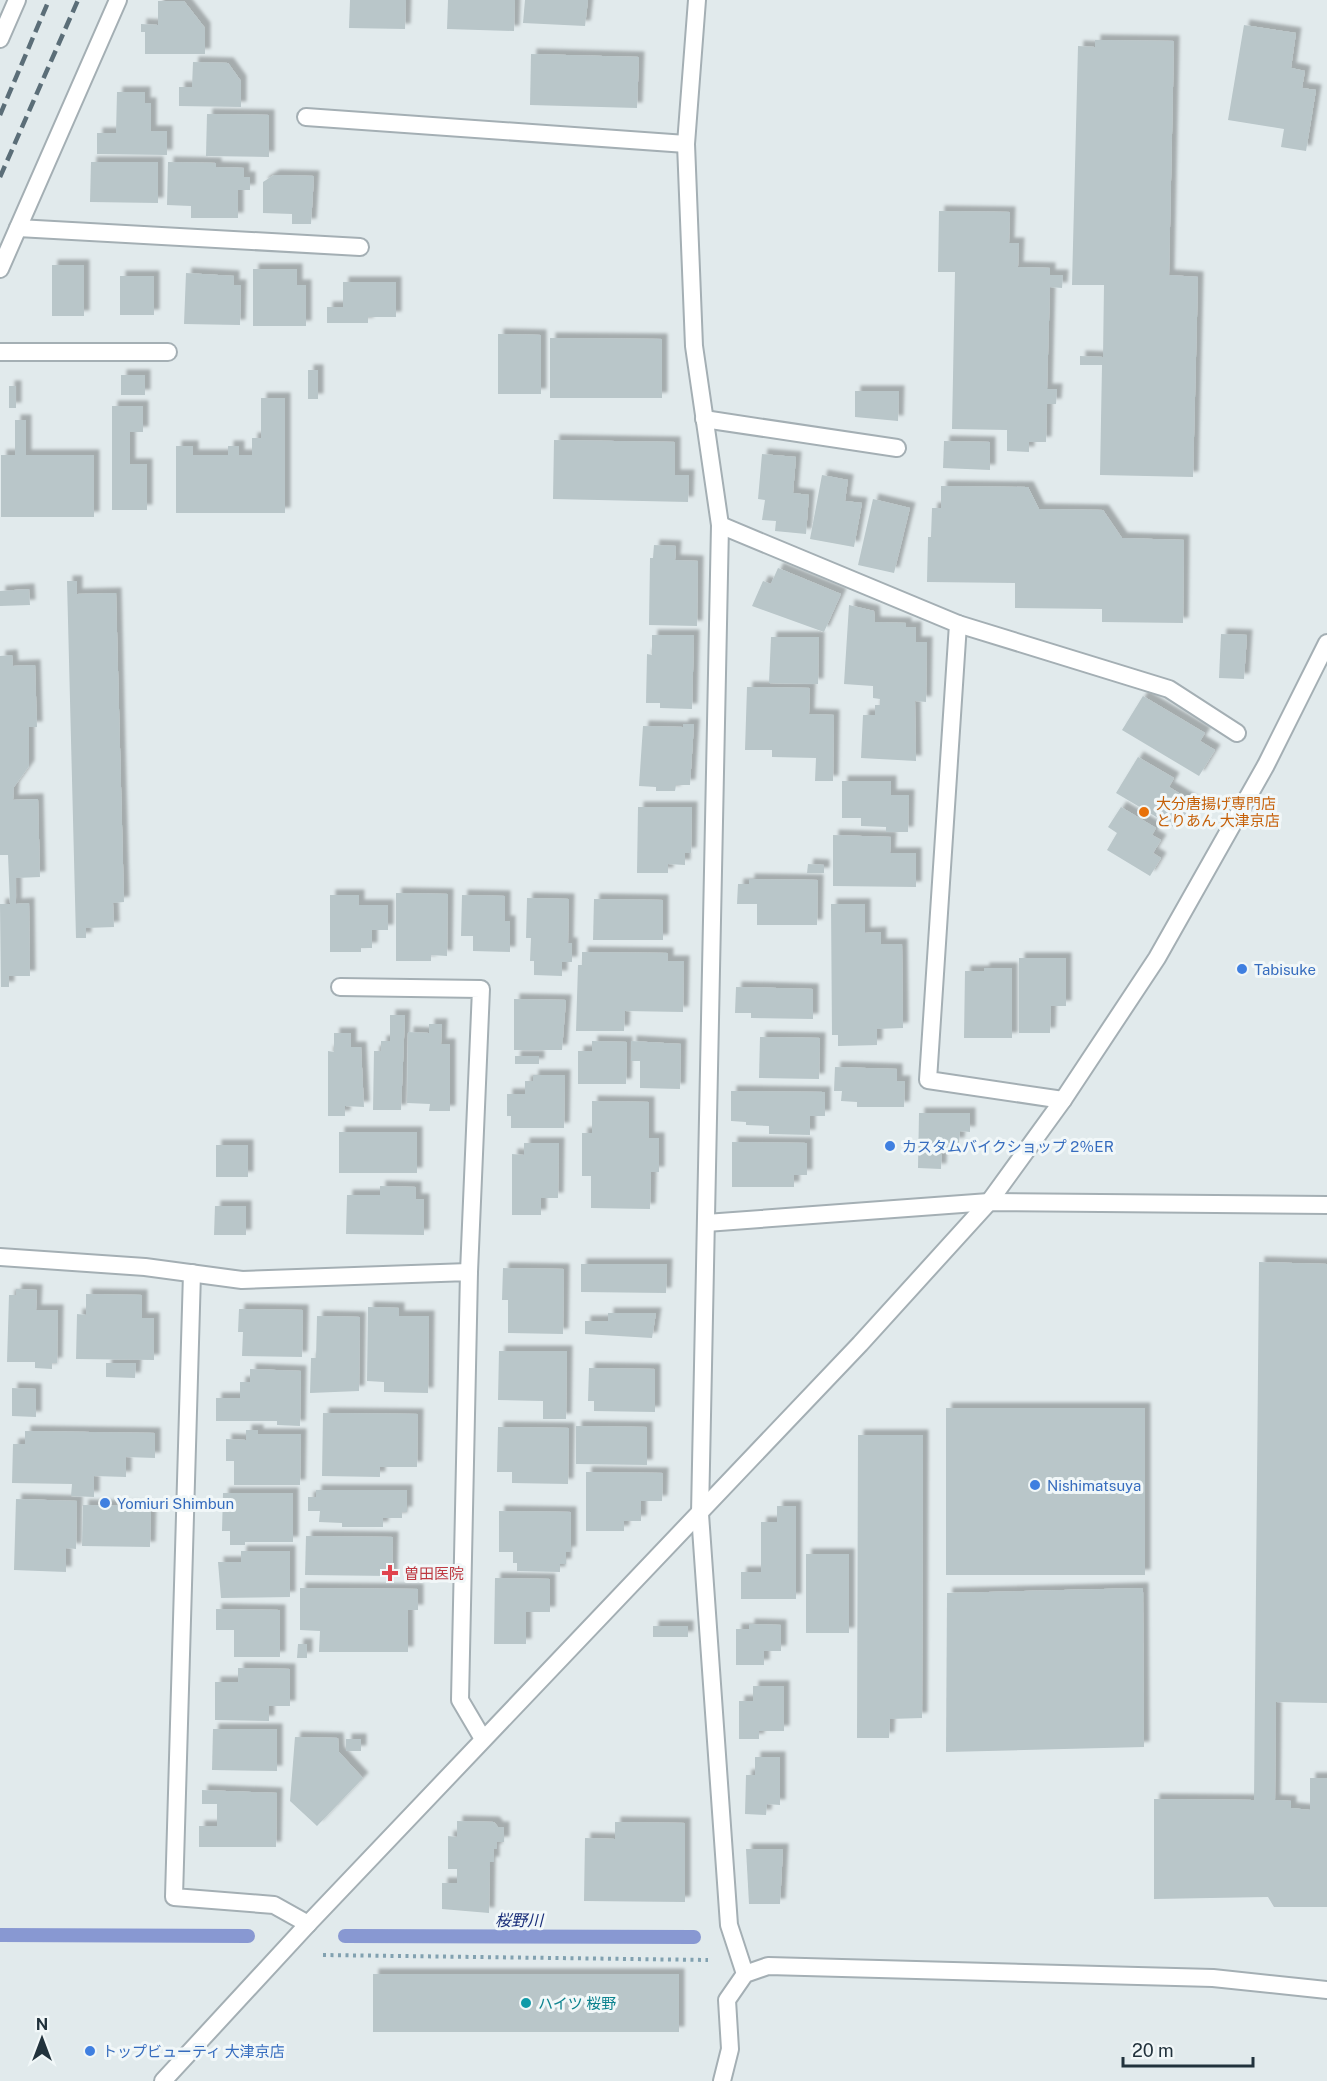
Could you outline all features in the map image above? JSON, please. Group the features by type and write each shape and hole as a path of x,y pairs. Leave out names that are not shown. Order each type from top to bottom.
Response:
{"street":[{"path":"0,39 17,0"},
{"path":"0,269 118,0"},
{"path":"697,0 686,144 694,346 720,525 700,1514 729,1925 745,1974"},
{"path":"306,117 686,144"},
{"path":"18,228 360,247"},
{"path":"0,352 168,352"},
{"path":"704,418 897,448"},
{"path":"720,525 958,624 1169,689 1237,733"},
{"path":"958,624 928,1080 1063,1100"},
{"path":"163,2081 308,1924 860,1344 989,1202 1063,1100 1157,958 1266,765 1327,643"},
{"path":"340,987 480,989 469,1272 460,1700 483,1739"},
{"path":"705,1223 989,1202 1327,1205"},
{"path":"0,1257 192,1273 242,1280 469,1272"},
{"path":"192,1273 174,1897 274,1905 308,1924"},
{"path":"722,2081 730,2049 728,2000 745,1974 768,1966 1213,1978 1327,1990"}],"path":[{"path":"280,1954 709,1960 745,1974"}],"building":[{"path":"350,0 406,0 405,29 349,28"},
{"path":"448,0 515,0 514,31 447,29"},
{"path":"525,0 588,0 585,26 523,23"},
{"path":"158,1 184,1 205,28 205,54 145,54 145,32 141,32 141,24 158,25"},
{"path":"1244,25 1296,33 1291,68 1305,71 1302,88 1316,90 1306,151 1281,147 1284,129 1228,120"},
{"path":"1095,40 1174,41 1169,275 1198,277 1193,477 1100,475 1102,365 1080,365 1080,356 1103,357 1104,285 1072,285 1078,46 1095,47"},
{"path":"531,54 639,57 637,108 530,105"},
{"path":"193,62 228,63 241,81 241,107 179,106 179,87 192,87"},
{"path":"117,92 145,92 145,103 151,103 151,131 167,131 167,155 97,154 97,133 116,133"},
{"path":"207,114 269,115 269,157 206,156"},
{"path":"91,162 158,162 158,203 90,202"},
{"path":"168,162 216,163 216,167 244,168 244,177 250,177 250,190 238,190 238,218 191,218 191,206 167,205"},
{"path":"274,175 314,176 311,224 292,224 292,214 263,213 263,182"},
{"path":"939,211 1010,212 1009,243 1019,243 1018,267 1050,268 1050,275 1063,275 1062,288 1050,287 1047,389 1057,389 1056,404 1047,404 1046,442 1029,442 1029,452 1007,451 1007,430 952,429 955,272 938,272"},
{"path":"52,265 84,265 84,316 52,316"},
{"path":"253,269 297,269 297,285 306,285 306,326 253,326"},
{"path":"186,273 234,276 234,285 241,285 240,325 184,324"},
{"path":"120,276 154,276 154,315 120,315"},
{"path":"343,282 396,282 396,317 368,317 368,323 327,323 327,307 343,307"},
{"path":"498,334 541,335 541,394 498,394"},
{"path":"550,338 662,339 662,398 550,398"},
{"path":"308,370 318,370 318,399 308,399"},
{"path":"121,375 145,375 145,395 121,395"},
{"path":"9,386 16,386 16,408 9,408"},
{"path":"855,391 899,391 898,421 855,417"},
{"path":"261,398 285,398 285,513 176,513 176,446 193,446 193,455 228,455 228,446 239,446 239,455 252,455 252,438 261,438"},
{"path":"112,406 143,406 143,432 130,432 130,464 147,464 147,510 112,510"},
{"path":"15,420 26,420 26,455 94,455 94,517 1,517 1,455 15,455"},
{"path":"554,440 675,442 675,475 689,475 688,502 553,499"},
{"path":"944,441 990,442 990,470 943,468"},
{"path":"762,454 796,457 793,493 809,495 806,534 775,531 776,521 762,520 765,500 758,499"},
{"path":"822,475 848,480 845,501 862,503 854,547 810,539"},
{"path":"941,486 1028,487 1039,509 1103,510 1122,538 1184,540 1183,623 1102,622 1102,609 1015,608 1015,583 927,582 928,537 931,537 932,508 941,508"},
{"path":"873,499 910,508 894,573 858,565"},
{"path":"654,545 676,546 675,560 698,561 697,626 649,625 650,558 653,558"},
{"path":"778,568 841,594 824,632 752,606 763,581 771,584"},
{"path":"67,581 77,581 77,594 116,593 124,902 113,903 114,927 86,928 86,938 76,938"},
{"path":"29,589 30,605 0,606 0,591"},
{"path":"849,605 874,611 875,622 906,623 906,627 916,627 916,642 927,642 926,702 915,701 916,761 861,758 863,715 875,715 875,705 880,705 880,699 873,698 873,686 844,684"},
{"path":"1221,634 1247,635 1244,679 1219,678"},
{"path":"652,635 694,635 692,709 660,708 660,703 646,703 647,654 652,655"},
{"path":"771,637 819,637 818,684 769,683"},
{"path":"12,655 13,666 35,665 37,727 29,727 29,766 14,787 13,800 38,799 40,877 16,878 16,904 29,903 30,976 9,976 9,987 1,987 0,904 10,904 8,855 0,855 0,656"},
{"path":"747,687 810,688 809,714 834,715 833,781 815,781 816,758 772,757 772,750 745,750"},
{"path":"1143,696 1205,733 1200,741 1215,750 1199,776 1122,730"},
{"path":"683,724 694,724 690,785 676,785 675,791 656,791 656,787 639,786 643,726 683,727"},
{"path":"1138,757 1174,778 1169,787 1192,801 1175,828 1116,793"},
{"path":"842,781 891,781 891,795 909,795 908,832 886,832 886,827 861,826 861,818 842,818"},
{"path":"638,807 692,807 691,853 685,853 685,865 668,864 668,873 637,873"},
{"path":"1121,807 1156,828 1152,835 1161,840 1153,853 1161,858 1150,876 1107,850 1117,833 1108,827"},
{"path":"833,835 891,837 890,853 916,853 916,887 833,886"},
{"path":"808,864 824,865 824,873 807,873"},
{"path":"749,879 818,880 817,925 757,925 757,904 737,904 738,884 749,884"},
{"path":"396,893 448,894 447,956 431,955 431,961 396,961"},
{"path":"330,895 359,895 359,905 388,905 388,930 372,930 372,948 361,948 361,952 330,952"},
{"path":"462,895 505,896 505,921 510,921 510,952 473,951 473,936 461,936"},
{"path":"527,898 569,899 568,943 572,943 572,962 562,962 562,976 534,975 534,961 530,961 531,938 526,938"},
{"path":"594,899 663,900 663,940 593,940"},
{"path":"831,904 865,904 865,933 881,932 881,944 902,944 903,1028 877,1029 877,1045 838,1046 838,1035 832,1035"},
{"path":"582,952 668,953 668,961 684,961 683,1012 625,1011 624,1031 576,1031 578,965 582,965"},
{"path":"1019,958 1066,958 1066,1006 1051,1006 1050,1033 1019,1033"},
{"path":"984,968 1012,968 1012,1038 964,1038 965,971 984,971"},
{"path":"736,987 813,989 813,1019 751,1018 751,1013 735,1013"},
{"path":"514,999 566,1000 562,1050 514,1050"},
{"path":"390,1015 405,1015 401,1110 373,1110 374,1051 381,1051 381,1041 390,1041"},
{"path":"429,1024 442,1024 441,1044 450,1044 450,1111 429,1111 430,1104 407,1103 408,1032 429,1033"},
{"path":"334,1033 351,1033 351,1047 361,1047 364,1107 345,1106 345,1116 328,1116 328,1051 334,1052"},
{"path":"760,1037 820,1038 819,1079 759,1078"},
{"path":"592,1041 627,1042 626,1084 578,1084 578,1051 592,1051"},
{"path":"631,1041 681,1044 680,1089 640,1088 640,1061 631,1061"},
{"path":"515,1056 539,1056 539,1064 515,1064"},
{"path":"835,1067 897,1069 897,1081 905,1081 904,1107 857,1107 857,1102 841,1101 842,1091 834,1091"},
{"path":"533,1075 565,1075 564,1128 511,1128 511,1116 507,1116 507,1094 525,1094 525,1081 533,1081"},
{"path":"731,1091 825,1092 825,1116 810,1116 810,1135 769,1134 769,1126 746,1125 746,1122 731,1121"},
{"path":"592,1101 649,1102 649,1138 659,1138 659,1172 651,1172 650,1209 591,1208 591,1176 582,1176 582,1133 592,1133"},
{"path":"919,1113 970,1113 970,1132 960,1131 959,1143 942,1143 941,1169 918,1168"},
{"path":"339,1132 417,1132 417,1173 339,1173"},
{"path":"732,1142 807,1143 807,1175 794,1175 794,1187 732,1187"},
{"path":"524,1143 559,1143 558,1198 541,1198 541,1215 512,1215 512,1154 524,1155"},
{"path":"216,1145 248,1145 248,1177 216,1177"},
{"path":"380,1186 416,1187 416,1199 424,1199 424,1235 346,1234 347,1195 380,1195"},
{"path":"215,1206 246,1206 246,1235 214,1235"},
{"path":"1259,1262 1327,1264 1327,1703 1276,1702 1275,1800 1291,1801 1291,1808 1310,1810 1310,1778 1327,1778 1327,1907 1274,1907 1268,1897 1154,1899 1154,1799 1254,1800"},
{"path":"581,1264 667,1264 666,1293 581,1292"},
{"path":"503,1268 564,1269 563,1334 508,1333 508,1300 502,1300"},
{"path":"16,1289 37,1290 36,1310 58,1310 57,1363 52,1363 52,1369 35,1368 35,1362 7,1362 9,1295 16,1295"},
{"path":"86,1294 142,1295 142,1318 154,1318 154,1360 76,1359 77,1314 86,1315"},
{"path":"368,1307 399,1308 399,1316 429,1316 428,1393 384,1392 384,1382 367,1381"},
{"path":"239,1309 303,1310 302,1357 242,1356 243,1332 238,1332"},
{"path":"608,1313 656,1313 652,1338 585,1334 585,1321 608,1321"},
{"path":"317,1316 360,1317 359,1391 310,1393 311,1358 316,1358"},
{"path":"499,1351 567,1351 566,1419 543,1419 543,1401 498,1400"},
{"path":"106,1363 136,1363 135,1378 106,1377"},
{"path":"589,1368 655,1369 655,1412 594,1411 594,1401 588,1401"},
{"path":"250,1369 301,1371 300,1426 277,1425 277,1421 216,1421 216,1398 240,1398 240,1382 250,1382"},
{"path":"12,1388 36,1389 36,1417 12,1416"},
{"path":"946,1408 1145,1408 1145,1575 946,1575"},
{"path":"323,1413 418,1414 417,1467 380,1467 380,1477 322,1476"},
{"path":"576,1426 647,1427 647,1465 576,1464"},
{"path":"498,1427 569,1428 568,1484 512,1483 512,1472 497,1472"},
{"path":"246,1430 258,1430 258,1434 301,1434 300,1485 234,1485 234,1461 226,1461 226,1439 246,1440"},
{"path":"25,1431 155,1433 155,1458 126,1457 126,1477 94,1476 94,1497 71,1496 72,1484 12,1483 13,1444 25,1444"},
{"path":"858,1435 923,1435 922,1718 890,1719 889,1738 857,1738"},
{"path":"586,1472 663,1473 662,1501 641,1501 641,1521 624,1521 624,1531 586,1531"},
{"path":"316,1490 407,1490 407,1512 402,1512 402,1518 383,1518 383,1527 342,1527 342,1523 319,1522 320,1511 308,1511 308,1497 316,1497"},
{"path":"223,1493 293,1493 293,1542 245,1542 245,1545 230,1545 230,1531 222,1531"},
{"path":"16,1499 77,1501 76,1549 66,1548 66,1572 14,1570"},
{"path":"83,1505 151,1506 150,1547 82,1546"},
{"path":"777,1506 796,1506 796,1599 741,1599 741,1572 761,1572 761,1522 777,1522"},
{"path":"499,1511 571,1512 571,1552 566,1552 566,1564 560,1564 560,1572 517,1571 517,1563 513,1563 513,1552 499,1552"},
{"path":"306,1536 393,1537 392,1576 305,1575"},
{"path":"241,1551 290,1551 290,1597 221,1598 218,1562 241,1562"},
{"path":"806,1554 849,1554 849,1633 806,1633"},
{"path":"495,1578 550,1579 550,1612 526,1612 526,1644 494,1644"},
{"path":"300,1588 418,1589 418,1610 408,1610 408,1652 319,1652 320,1631 300,1630"},
{"path":"1143,1588 1144,1747 946,1752 947,1593"},
{"path":"216,1609 280,1610 280,1657 234,1657 234,1630 216,1630"},
{"path":"749,1624 781,1625 781,1651 764,1651 764,1665 736,1665 736,1629 749,1629"},
{"path":"653,1626 688,1626 688,1637 653,1637"},
{"path":"298,1644 307,1644 307,1658 297,1658"},
{"path":"238,1668 290,1669 290,1706 269,1706 269,1721 215,1720 215,1682 238,1682"},
{"path":"753,1686 784,1686 784,1731 759,1731 759,1739 739,1739 739,1701 753,1701"},
{"path":"213,1729 277,1729 277,1771 212,1770"},
{"path":"295,1737 338,1738 339,1752 363,1778 317,1826 290,1801"},
{"path":"346,1739 361,1739 361,1751 346,1751"},
{"path":"755,1757 780,1757 780,1805 767,1804 766,1815 745,1814 746,1775 755,1775"},
{"path":"202,1790 277,1793 276,1847 199,1847 199,1826 217,1826 217,1804 202,1804"},
{"path":"457,1821 494,1822 498,1827 504,1827 504,1842 497,1842 497,1849 494,1849 494,1862 490,1862 489,1913 442,1909 442,1883 457,1883 457,1869 448,1869 448,1836 457,1837"},
{"path":"615,1822 685,1823 685,1902 584,1901 585,1838 615,1839"},
{"path":"746,1849 783,1849 780,1904 749,1904"},
{"name":"ハイツ 桜野","path":"373,1974 679,1974 679,2032 373,2032"}],"waterway":[{"name":"桜野川","path":"0,1935 248,1936"},
{"name":"桜野川","path":"345,1936 694,1937"}],"railway":[{"path":"0,115 49,0"},
{"path":"0,177 78,0"}],"place":[{"name":"大分唐揚げ専門店 とりあん 大津京店","path":"1144,812"},
{"name":"Tabisuke","path":"1242,969"},
{"name":"カスタムバイクショップ 2％ER","path":"890,1146"},
{"name":"Nishimatsuya","path":"1035,1485"},
{"name":"Yomiuri Shimbun","path":"105,1503"},
{"name":"曽田医院","path":"390,1573"},
{"name":"ハイツ 桜野","path":"526,2003"},
{"name":"トップビューティ 大津京店","path":"90,2051"}]}
